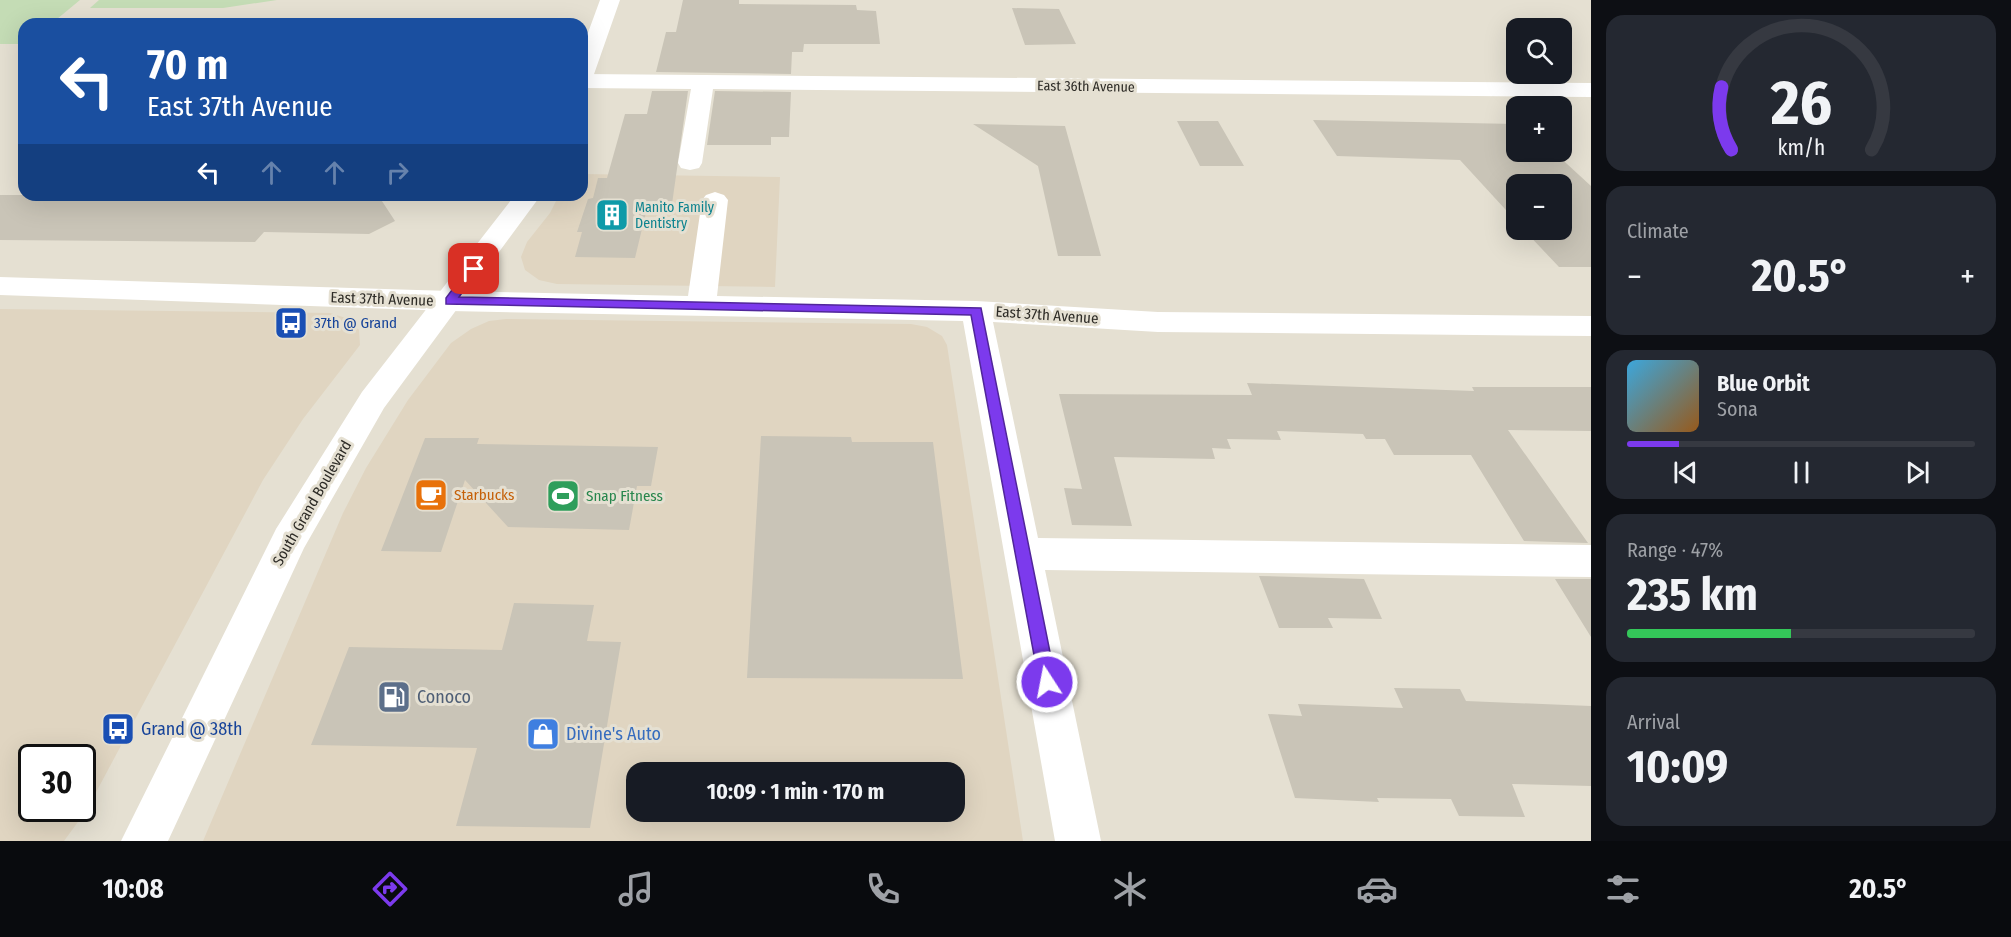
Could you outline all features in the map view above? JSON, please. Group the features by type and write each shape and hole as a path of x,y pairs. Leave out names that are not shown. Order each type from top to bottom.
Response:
{"street":[{"path":"588,62 610,0"},
{"name":"East 36th Avenue","path":"588,79 1591,90"},
{"path":"690,163 704,82"},
{"path":"701,306 715,200"},
{"name":"South Grand Boulevard","path":"144,841 289,540 373,400 524,201"},
{"name":"East 37th Avenue","path":"0,286 450,301 976,311 1158,322 1591,326"},
{"path":"976,311 1078,841"},
{"path":"1023,554 1591,561"}],"shaded area":[{"path":"588,174 780,177 775,287 557,284 539,280 525,270 521,257 527,242 550,213 556,201 588,201"},
{"path":"0,309 330,313 349,319 359,330 360,345 303,419 263,480 96,792 96,744 18,744 18,822 78,822 64,841 0,841"},
{"path":"506,319 911,324 927,327 942,336 947,345 1023,841 203,841 343,513 366,468 408,400 451,343 471,329 489,321"}],"green space":[{"path":"0,0 80,0 58,18 18,18 18,44 0,44"},
{"path":"99,0 277,0 223,8 90,8"}],"building":[{"path":"683,0 739,0 739,4 856,5 857,10 876,11 880,44 804,44 803,52 792,52 791,74 656,72 666,32 676,32"},
{"path":"1012,8 1059,9 1076,44 1025,45"},
{"path":"652,91 688,91 672,204 648,204 635,258 575,257 582,232 577,232 588,199 593,198 598,178 607,178 625,114 647,114"},
{"path":"715,91 791,92 789,137 771,137 771,145 707,145"},
{"path":"1313,120 1506,124 1506,162 1565,162 1591,186 1591,267 1559,267 1533,240 1572,240 1572,174 1506,174 1506,210 1460,160 1337,156"},
{"path":"1177,121 1218,121 1244,166 1200,166"},
{"path":"973,124 1065,126 1101,256 1058,256 1038,166"},
{"path":"0,195 18,195 18,201 382,201 395,221 369,234 264,232 255,242 0,240"},
{"path":"1247,383 1474,391 1472,387 1591,387 1591,431 1508,430 1588,543 1524,541 1471,455 1394,455 1385,439 1366,439 1363,434 1277,431 1281,440 1227,439 1231,449 1212,448 1215,459 1114,457 1132,526 1072,525 1064,488 1082,489 1059,394 1252,395"},
{"path":"761,436 851,437 852,442 933,442 963,679 747,678"},
{"path":"425,438 479,438 477,444 658,447 651,486 637,486 629,530 508,527 465,480 441,552 381,551"},
{"path":"1259,576 1364,579 1382,619 1328,618 1333,628 1279,628"},
{"path":"1555,579 1591,579 1591,637"},
{"name":"Divine's Auto","path":"514,603 594,605 587,641 621,642 590,828 456,826 477,748 311,745 349,647 502,650"},
{"path":"1394,688 1460,689 1466,701 1591,706 1591,786 1512,784 1525,817 1459,816 1451,799 1377,798 1379,802 1295,798 1268,714 1302,716 1298,704 1403,708"}],"place":[{"name":"Manito Family Dentistry","path":"612,215"},
{"name":"37th @ Grand","path":"291,323"},
{"name":"Starbucks","path":"431,495"},
{"name":"Snap Fitness","path":"563,496"},
{"name":"Conoco","path":"394,697"},
{"name":"Grand @ 38th","path":"118,729"},
{"name":"Divine's Auto","path":"543,734"}],"route":[{"path":"474,269 450,301 976,311 1047,682"}]}
